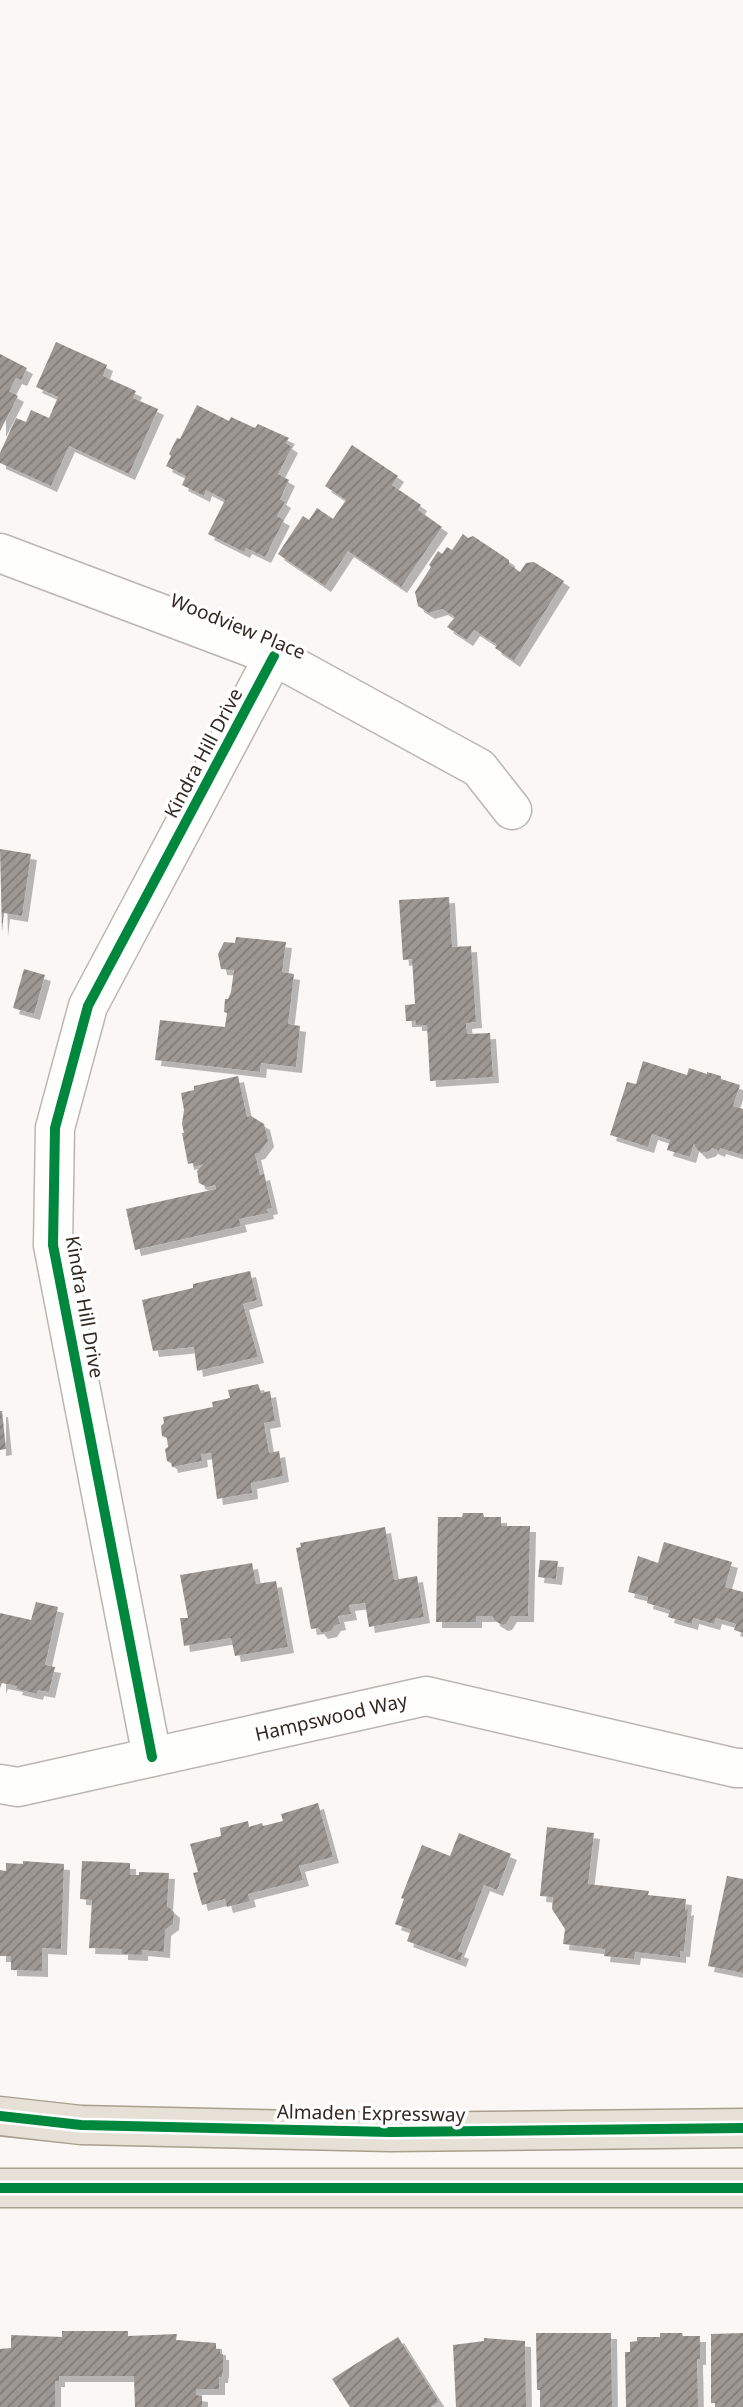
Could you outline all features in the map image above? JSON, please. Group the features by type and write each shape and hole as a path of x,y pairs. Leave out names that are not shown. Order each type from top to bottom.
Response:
{"main road":[{"name":"Almaden Expressway","path":"0,2116 81,2125 390,2132 743,2128"},
{"path":"0,2188 743,2188"}],"street":[{"name":"Woodview Place","path":"0,553 274,656 479,768 512,810"},
{"name":"Kindra Hill Drive","path":"152,1757 53,1245 54,1128 88,1006 274,656"},
{"name":"Hampswood Way","path":"0,1784 18,1787 426,1696 743,1768"}],"building":[{"path":"56,342 107,365 103,376 136,391 133,398 158,409 129,474 69,446 51,486 0,463 0,453 16,418 26,422 31,410 49,418 58,397 36,387"},
{"path":"0,354 27,368 21,380 16,378 9,391 18,396 0,431"},
{"path":"197,405 229,421 231,417 255,428 258,424 289,438 286,443 292,447 278,474 289,480 280,499 285,502 277,516 284,520 265,557 246,548 244,552 208,534 225,500 206,490 204,496 182,485 186,476 166,466 177,438 180,439"},
{"path":"352,445 398,476 392,485 421,505 418,510 442,527 401,587 348,551 325,586 278,554 303,516 309,520 317,508 333,519 346,500 325,486"},
{"path":"463,534 468,538 473,536 509,560 509,564 520,572 526,563 534,562 564,581 514,661 495,648 497,645 474,630 467,640 447,627 455,617 442,609 429,613 418,606 415,592 431,567 429,565 438,551 442,554 447,547 452,550"},
{"path":"0,849 31,854 22,916 4,913 2,931"},
{"path":"449,897 452,947 471,946 476,1022 466,1023 467,1034 490,1033 493,1077 430,1081 427,1025 406,1021 405,1005 415,1004 412,959 403,960 399,900"},
{"path":"236,937 286,942 282,972 294,974 288,1024 300,1026 296,1067 261,1063 260,1072 155,1060 160,1020 225,1027 225,999 228,999 231,992 234,970 221,969 218,954 224,942 235,943"},
{"path":"24,969 45,975 34,1014 13,1008"},
{"path":"643,1061 687,1075 689,1068 707,1072 740,1085 733,1106 743,1109 743,1155 720,1148 719,1151 712,1148 701,1153 694,1143 690,1157 667,1150 670,1140 652,1134 648,1147 610,1135 627,1082 636,1084"},
{"path":"238,1076 247,1117 251,1116 264,1124 268,1141 259,1153 255,1154 260,1175 264,1174 272,1208 267,1209 268,1213 239,1219 241,1226 135,1250 126,1209 216,1189 215,1185 207,1187 199,1183 197,1171 203,1164 194,1167 193,1163 188,1164 182,1133 184,1110 181,1093 194,1090 194,1086"},
{"path":"250,1271 257,1300 243,1304 258,1357 197,1371 194,1347 153,1351 142,1300 193,1288 193,1284"},
{"path":"258,1384 261,1393 270,1391 275,1421 264,1423 269,1453 279,1451 283,1476 251,1483 252,1493 217,1499 211,1453 201,1454 202,1461 172,1467 167,1461 167,1438 162,1436 161,1426 164,1423 163,1417 213,1407 212,1402 230,1398 228,1390"},
{"path":"0,1411 6,1449 0,1450"},
{"path":"463,1513 501,1517 501,1526 530,1526 528,1616 511,1616 506,1624 502,1625 494,1620 493,1616 476,1616 476,1622 436,1622 438,1517 462,1517"},
{"path":"385,1527 394,1580 417,1576 424,1617 369,1627 365,1603 349,1605 351,1614 338,1616 340,1624 335,1625 331,1631 322,1633 318,1628 311,1629 296,1548 301,1547 300,1543"},
{"path":"664,1542 732,1562 725,1587 743,1592 743,1633 734,1630 736,1624 716,1618 714,1624 693,1618 692,1624 668,1617 670,1610 647,1603 648,1597 628,1592 638,1556 658,1563"},
{"path":"540,1560 558,1561 556,1579 538,1577"},
{"path":"252,1563 256,1584 276,1581 288,1647 235,1656 231,1638 184,1646 180,1618 188,1618 180,1575"},
{"path":"36,1602 58,1607 45,1665 55,1667 49,1692 38,1690 37,1694 2,1683 0,1688 0,1613 31,1620"},
{"path":"318,1803 333,1857 299,1866 303,1880 248,1894 250,1901 227,1907 225,1899 202,1905 193,1873 198,1872 190,1844 221,1836 220,1828 248,1821 249,1827 283,1821 281,1814"},
{"path":"547,1827 594,1833 588,1884 649,1891 648,1895 686,1899 685,1910 688,1909 684,1951 680,1951 680,1957 635,1952 634,1959 604,1956 605,1949 563,1944 565,1929 552,1909 553,1897 540,1896"},
{"path":"459,1833 511,1854 497,1890 484,1885 458,1951 463,1953 460,1961 407,1941 411,1930 395,1924 404,1899 401,1898 422,1845 450,1856"},
{"path":"23,1861 64,1864 61,1949 42,1948 42,1971 11,1970 11,1956 0,1956 0,1870 6,1871 6,1863 23,1864"},
{"path":"82,1861 130,1863 130,1875 139,1875 139,1872 169,1873 167,1906 174,1912 173,1924 165,1930 164,1952 142,1950 142,1955 122,1954 122,1949 89,1948 92,1900 80,1899"},
{"path":"727,1876 743,1879 743,1973 708,1966"},
{"path":"62,2331 128,2331 128,2336 177,2334 176,2340 216,2343 216,2349 220,2349 220,2354 223,2354 219,2389 196,2389 196,2395 202,2396 202,2407 135,2407 134,2376 59,2376 59,2381 55,2381 55,2407 0,2407 0,2349 11,2348 11,2335 62,2337"},
{"path":"536,2333 611,2333 612,2407 540,2407"},
{"path":"660,2333 700,2336 700,2359 697,2359 698,2407 626,2407 625,2352 630,2352 630,2342 637,2341 637,2337 660,2337"},
{"path":"743,2333 743,2407 715,2407 715,2403 711,2403 711,2334"},
{"path":"398,2337 439,2402 431,2407 350,2407 332,2379"},
{"path":"484,2338 525,2341 526,2407 456,2407 453,2345 484,2341"}],"cycle path":[{"path":"152,1757 53,1245 55,1128 88,1006 274,656"},
{"path":"0,2116 81,2125 390,2132 743,2128"},
{"path":"0,2188 743,2188"}]}
